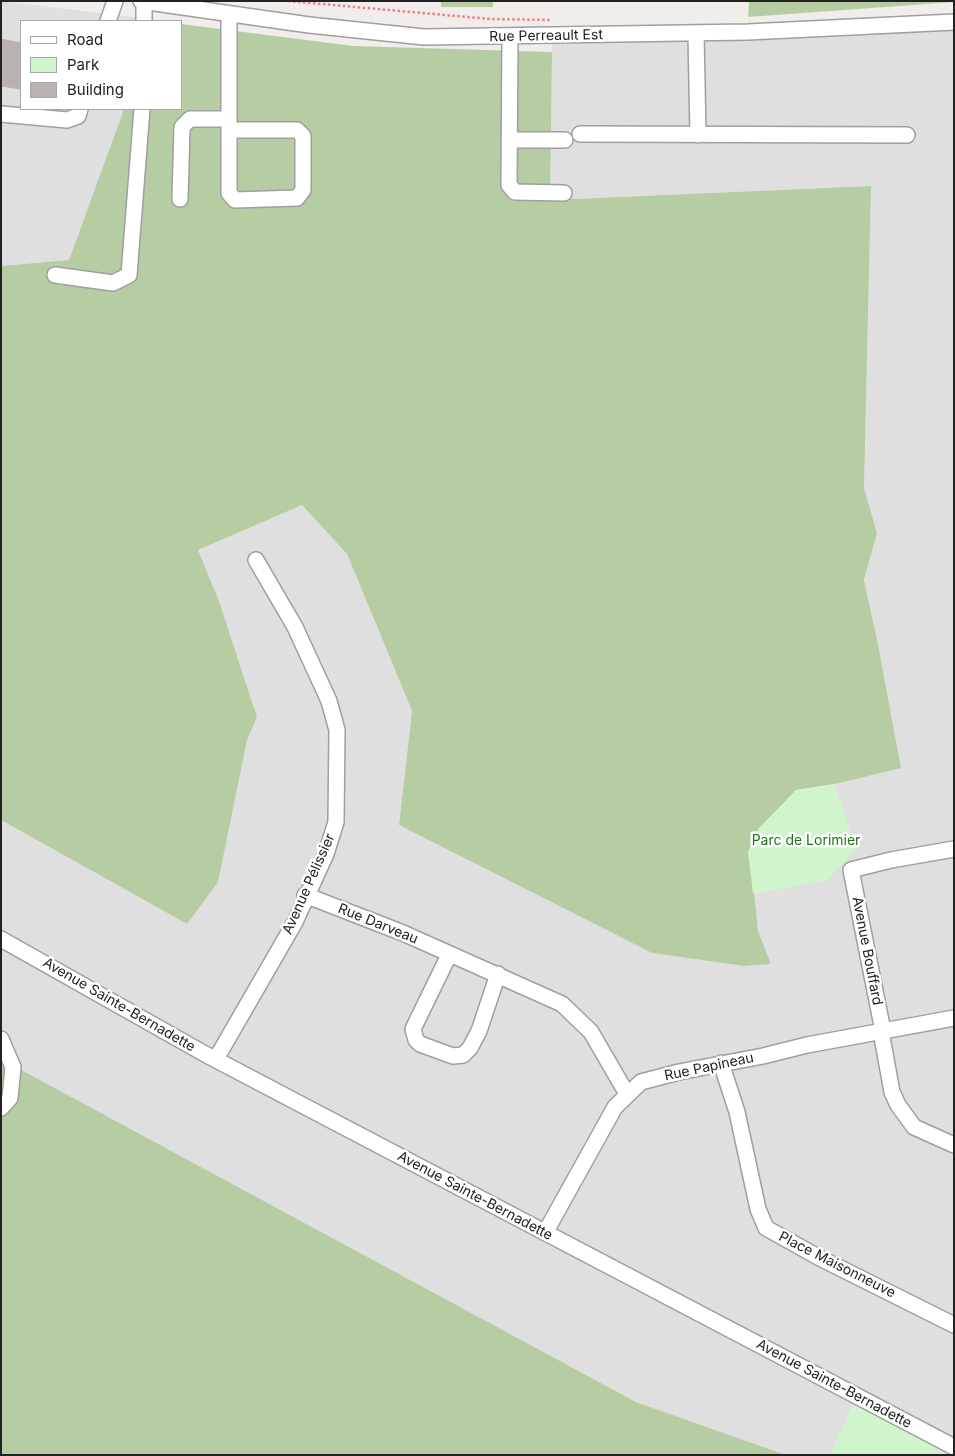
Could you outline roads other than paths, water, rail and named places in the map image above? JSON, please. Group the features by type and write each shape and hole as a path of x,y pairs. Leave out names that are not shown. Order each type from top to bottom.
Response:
{"street":[{"path":"108,20 114,1"},
{"path":"143,2 144,20"},
{"name":"Rue Perreault Est","path":"143,2 424,37 696,34 954,22"},
{"path":"180,199 182,126 190,119 229,124 297,130 303,136 303,190 297,198 236,200 229,193 229,124 229,14"},
{"path":"696,34 698,135"},
{"path":"510,37 509,185 514,192 564,193"},
{"path":"1,114 67,120 78,116 80,110"},
{"path":"55,275 113,283 129,274 142,110"},
{"path":"580,134 907,135"},
{"path":"509,140 565,140"},
{"name":"Avenue Pélissier","path":"216,1059 295,922 305,895 326,854 336,822 337,730 329,701 295,627 256,560"},
{"name":"Avenue Bouffard","path":"883,1031 851,870 891,860 954,849"},
{"name":"Rue Darveau","path":"305,895 403,933 562,1004 591,1032 627,1094"},
{"name":"Avenue Sainte-Bernadette","path":"1,938 216,1059 954,1447"},
{"path":"449,955 413,1029 416,1040 420,1044 453,1056 462,1055 470,1048 479,1031 498,974"},
{"name":"Rue Papineau","path":"545,1233 615,1107 642,1082 721,1063 954,1018"},
{"path":"883,1031 882,1036 888,1073 898,1105 914,1126 954,1145"},
{"path":"1,1039 13,1067 10,1098 1,1108"},
{"name":"Place Maisonneuve","path":"721,1063 737,1112 758,1209 766,1228 818,1257 954,1325"}],"park label":[{"name":"Parc de Lorimier","path":"806,841"}]}
